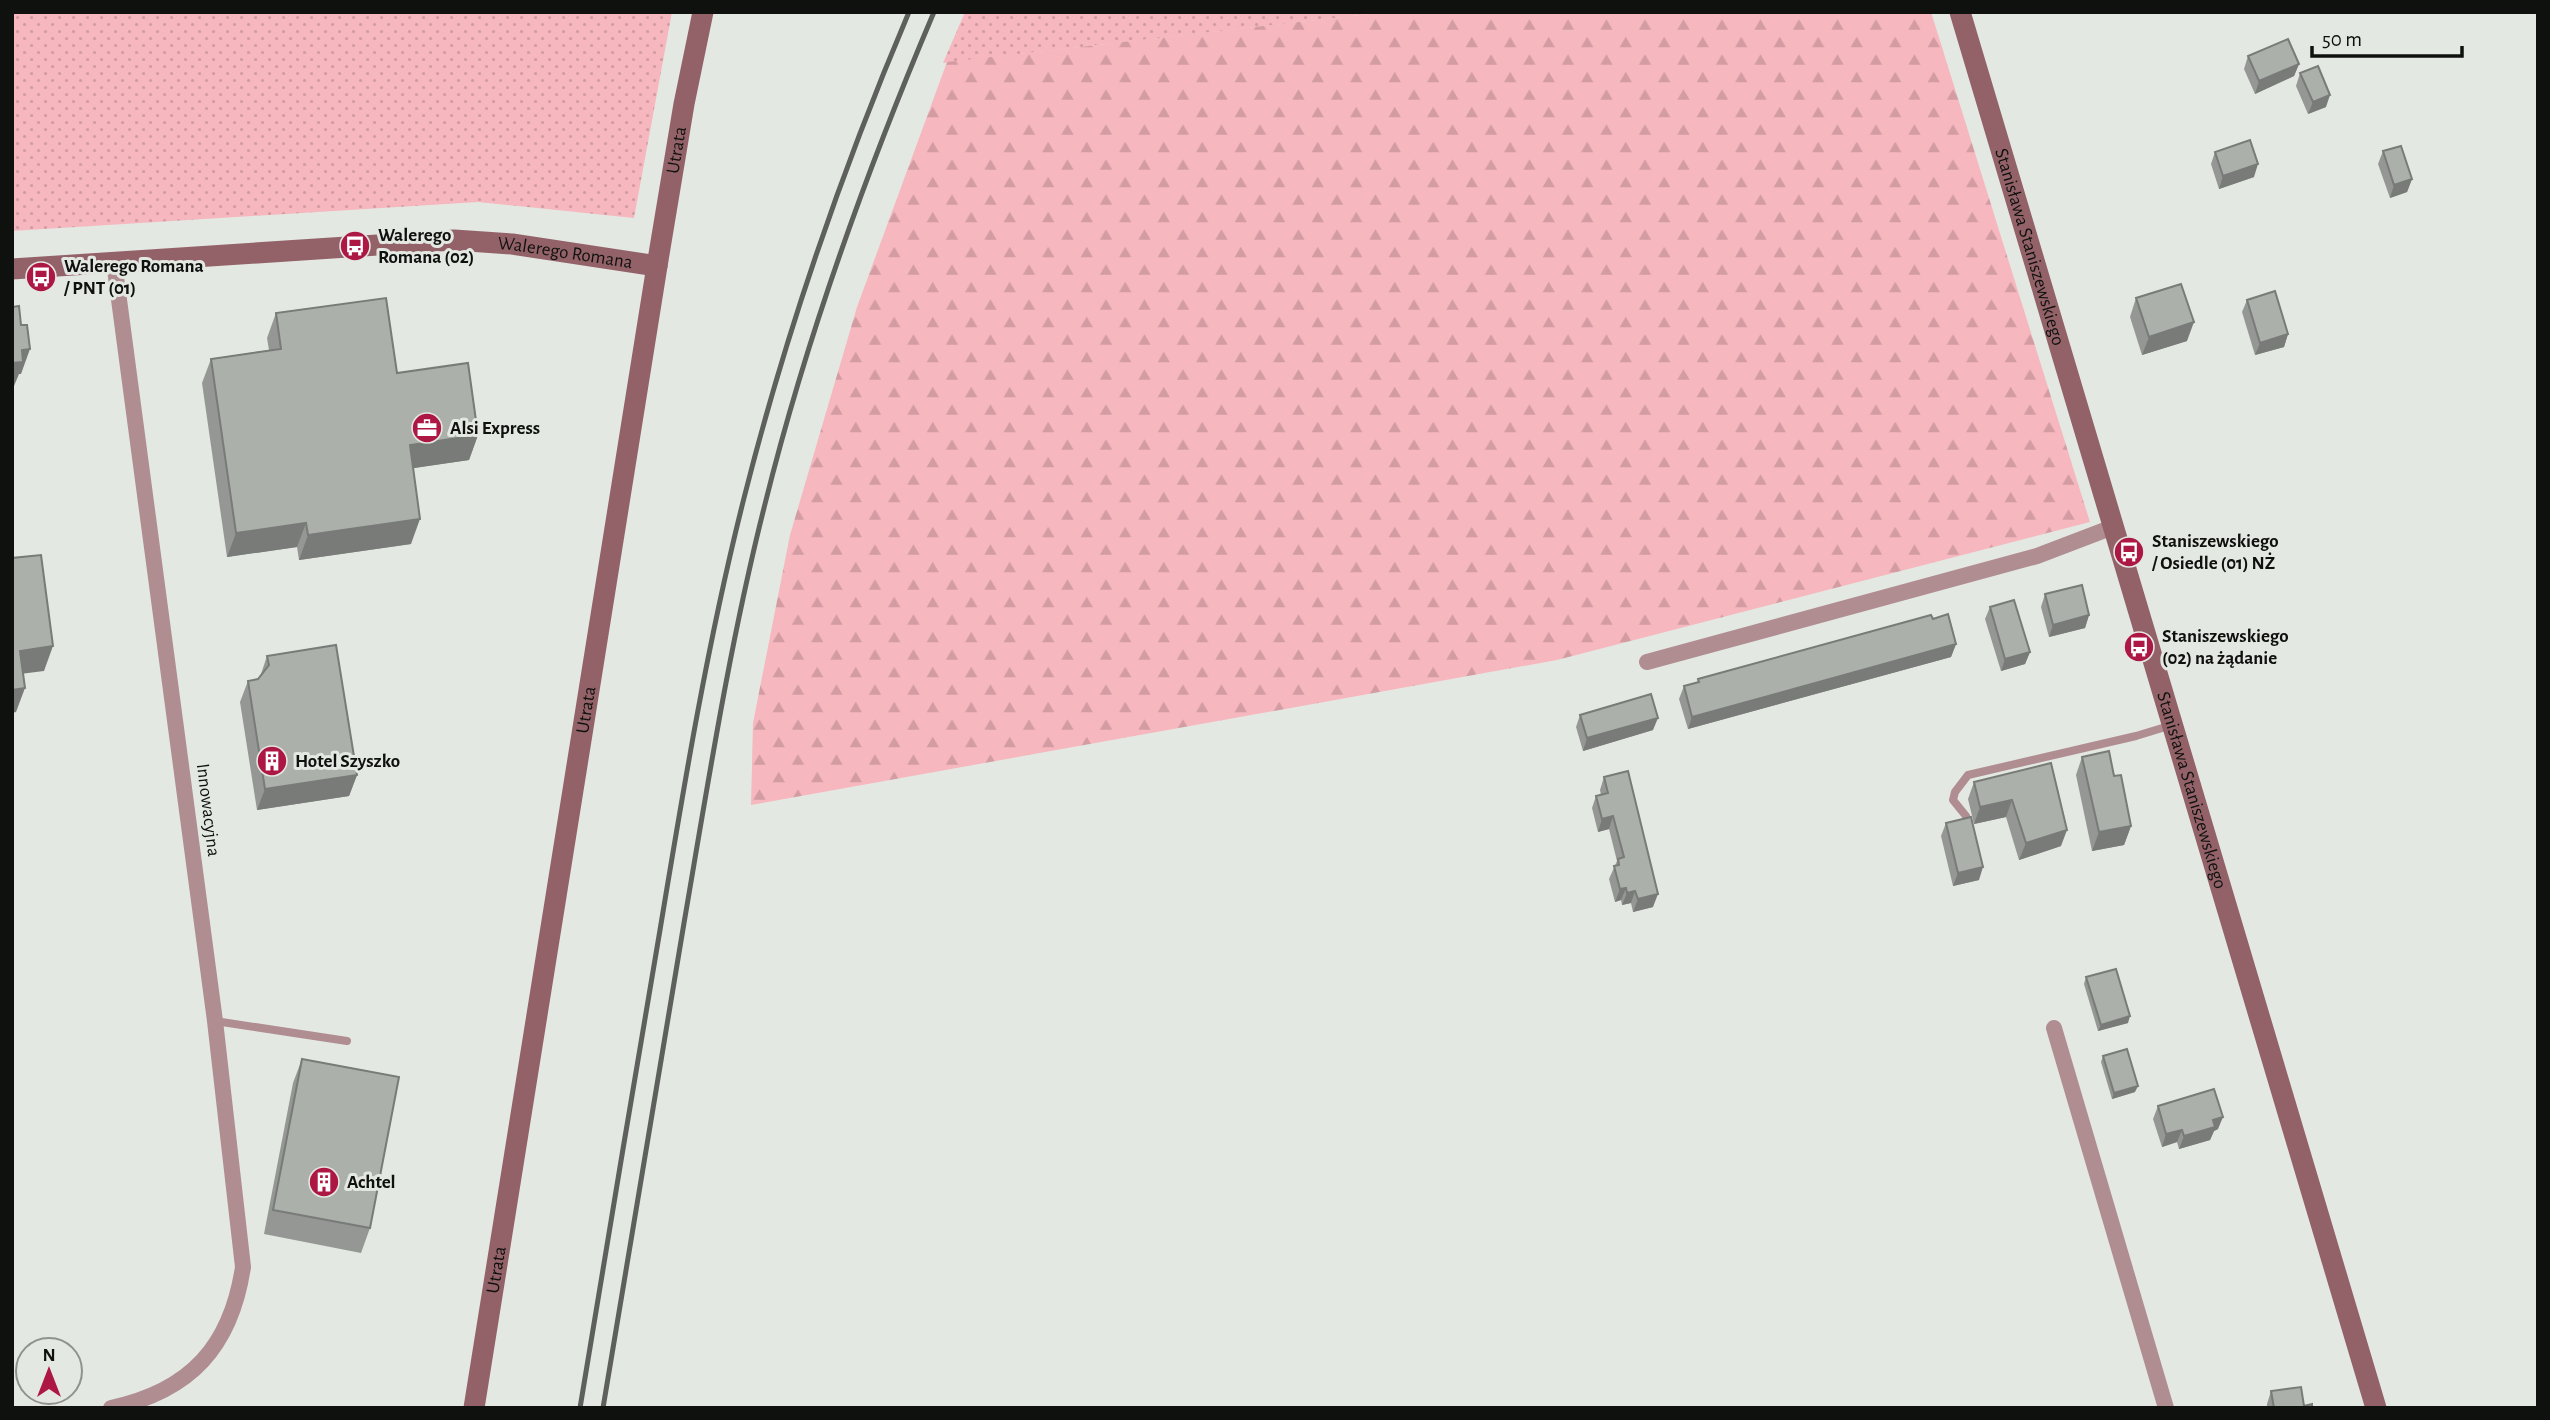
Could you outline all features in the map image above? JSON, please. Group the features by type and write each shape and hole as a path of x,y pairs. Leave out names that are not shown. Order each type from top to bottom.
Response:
{"street":[{"name":"Utrata","path":"474,1408 657,267 684,104 703,12"},
{"name":"Stanisława Staniszewskiego","path":"1959,12 2376,1408"},
{"name":"Walerego Romana","path":"12,269 454,240 512,244 657,267"},
{"name":"Innowacyjna","path":"111,1408 134,1403 188,1377 227,1328 239,1297 243,1267 215,1021 114,262"},
{"path":"1647,662 2036,556 2113,527"},
{"path":"2054,1028 2166,1408"}],"lane":[{"path":"1966,816 1953,800 1955,792 1968,775 2136,736 2172,725"},
{"path":"215,1021 347,1041"}],"green space":[{"path":"12,12 672,12 634,218 478,202 12,231"},
{"path":"965,12 1387,12 943,63"},
{"path":"1387,12 1931,12 2090,522 1557,660 751,805 753,723 790,535 857,307 947,62"}],"building":[{"path":"2288,39 2299,64 2259,81 2248,56"},
{"path":"2318,66 2330,95 2313,102 2300,73"},
{"path":"2250,140 2258,164 2223,176 2215,152"},
{"path":"2401,146 2412,179 2394,185 2383,151"},
{"path":"2181,284 2194,322 2149,337 2136,298"},
{"path":"2275,291 2288,334 2260,343 2247,300"},
{"path":"386,298 397,373 468,363 478,435 410,445 420,519 308,535 306,523 236,533 211,359 281,349 276,313"},
{"path":"19,306 21,325 27,325 30,349 22,350 23,362 12,363 12,307"},
{"path":"41,555 53,646 20,651 25,688 12,690 12,558"},
{"path":"2082,585 2089,615 2053,625 2045,594"},
{"path":"2014,600 2030,652 2005,659 1990,607"},
{"path":"1948,614 1956,644 1692,717 1684,686 1699,682 1698,679 1931,615 1933,619"},
{"path":"336,645 357,775 265,789 248,681 258,679 269,665 267,656"},
{"path":"1651,694 1658,718 1587,738 1580,715"},
{"path":"2109,751 2114,776 2121,775 2131,826 2099,832 2082,757"},
{"path":"2051,763 2067,830 2026,843 2012,800 1980,807 1974,782"},
{"path":"1628,771 1658,894 1638,899 1635,891 1627,893 1626,888 1620,889 1614,866 1619,865 1618,859 1624,857 1613,816 1602,819 1596,796 1608,793 1604,777"},
{"path":"1971,817 1983,867 1958,873 1946,823"},
{"path":"2116,969 2130,1016 2101,1025 2086,977"},
{"path":"2127,1049 2138,1086 2114,1093 2103,1056"},
{"name":"Achtel","path":"302,1059 399,1077 370,1228 273,1210"},
{"path":"2214,1089 2223,1117 2213,1120 2215,1127 2184,1136 2182,1130 2166,1134 2158,1106"},
{"path":"2301,1387 2304,1406 2312,1404 2312,1408 2274,1408 2271,1391"}],"railway":[{"path":"580,1408 688,767 731,551 760,436 817,252 838,191 909,12"},
{"path":"603,1408 711,765 752,556 819,316 862,193 934,12"}],"place":[{"name":"Walerego Romana (02)","path":"355,246"},
{"name":"Walerego Romana / PNT (01)","path":"41,277"},
{"name":"Alsi Express","path":"427,428"},
{"name":"Staniszewskiego / Osiedle (01) NŻ","path":"2129,552"},
{"name":"Staniszewskiego (02) na żądanie","path":"2139,647"},
{"name":"Hotel Szyszko","path":"272,761"},
{"name":"Achtel","path":"324,1182"}]}
